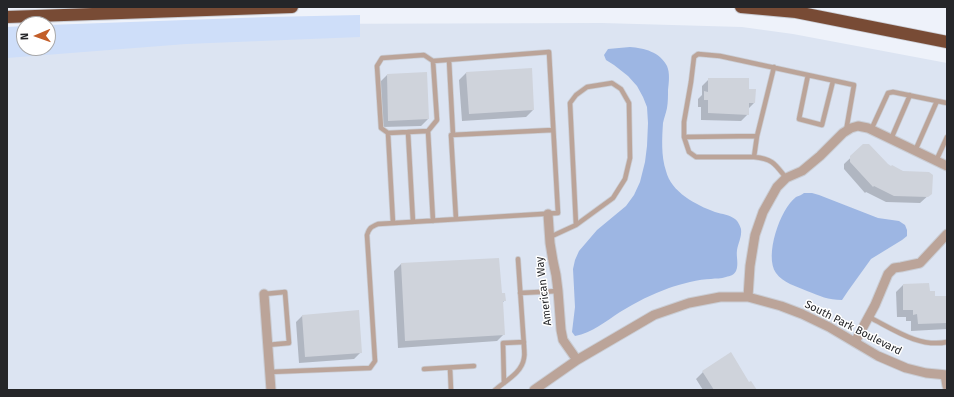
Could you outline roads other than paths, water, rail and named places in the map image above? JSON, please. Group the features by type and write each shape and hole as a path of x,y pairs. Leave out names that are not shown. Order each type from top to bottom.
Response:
{"highway":[{"path":"7,17 292,7"},
{"path":"741,7 796,12 947,42"}],"street":[{"path":"748,297 750,266 755,235 763,212 777,187 786,178 802,172 832,143 851,128 858,126 871,130 947,166"},
{"name":"American Way","path":"548,214 558,291 561,330 563,340 577,360"},
{"path":"855,342 875,305 888,274 894,268 920,263 947,234"},
{"path":"264,294 271,390"},
{"name":"South Park Boulevard","path":"534,390 577,360 654,314 689,303 720,297 748,297 780,306 802,314 829,327 878,356 906,368 926,374 946,375"},
{"path":"946,375 947,386"}],"lane":[{"path":"269,372 370,368 375,361 367,235 371,226 378,224 558,213 549,52 433,61 424,55 382,58 378,66 381,128 388,133 428,131"},
{"path":"786,178 770,161 763,158 696,157 689,152 684,136 684,122 694,57 698,54 720,56 854,85 846,132"},
{"path":"449,60 453,135 451,135 456,219"},
{"path":"433,61 437,120 428,131 433,221"},
{"path":"754,157 757,136 774,67"},
{"path":"808,75 799,119 822,125 833,80"},
{"path":"550,237 576,225 613,198 625,179 630,158 629,103 621,89 612,83 587,87 570,103 576,225"},
{"path":"871,130 888,93 893,92 947,102"},
{"path":"891,139 910,95"},
{"path":"915,150 937,101"},
{"path":"453,135 553,130"},
{"path":"408,132 413,222"},
{"path":"388,133 393,223"},
{"path":"684,136 757,136"},
{"path":"936,161 947,137"},
{"path":"495,390 519,371 524,358 518,260"},
{"path":"520,293 558,291"},
{"path":"264,294 285,292 288,343 267,344"},
{"path":"869,317 910,338 924,342 947,342"},
{"path":"504,383 503,343 524,342"},
{"path":"424,369 474,366"},
{"path":"450,368 451,390"}],"water":[{"path":"630,47 641,48 656,54 667,66 669,72 668,101 663,123 662,141 663,159 666,171 673,185 685,197 700,206 731,216 737,221 741,228 741,232 737,250 737,268 732,275 729,276 674,286 644,298 604,323 587,332 575,336 572,332 575,307 573,269 575,260 579,251 597,230 626,206 634,195 640,182 645,162 648,123 647,107 637,86 628,76 606,60 604,55 608,49"},
{"path":"804,193 819,195 878,218 899,221 905,225 907,230 907,236 871,259 842,300 824,297 790,284 776,273 773,265 773,245 779,222 790,203 796,197"}]}
